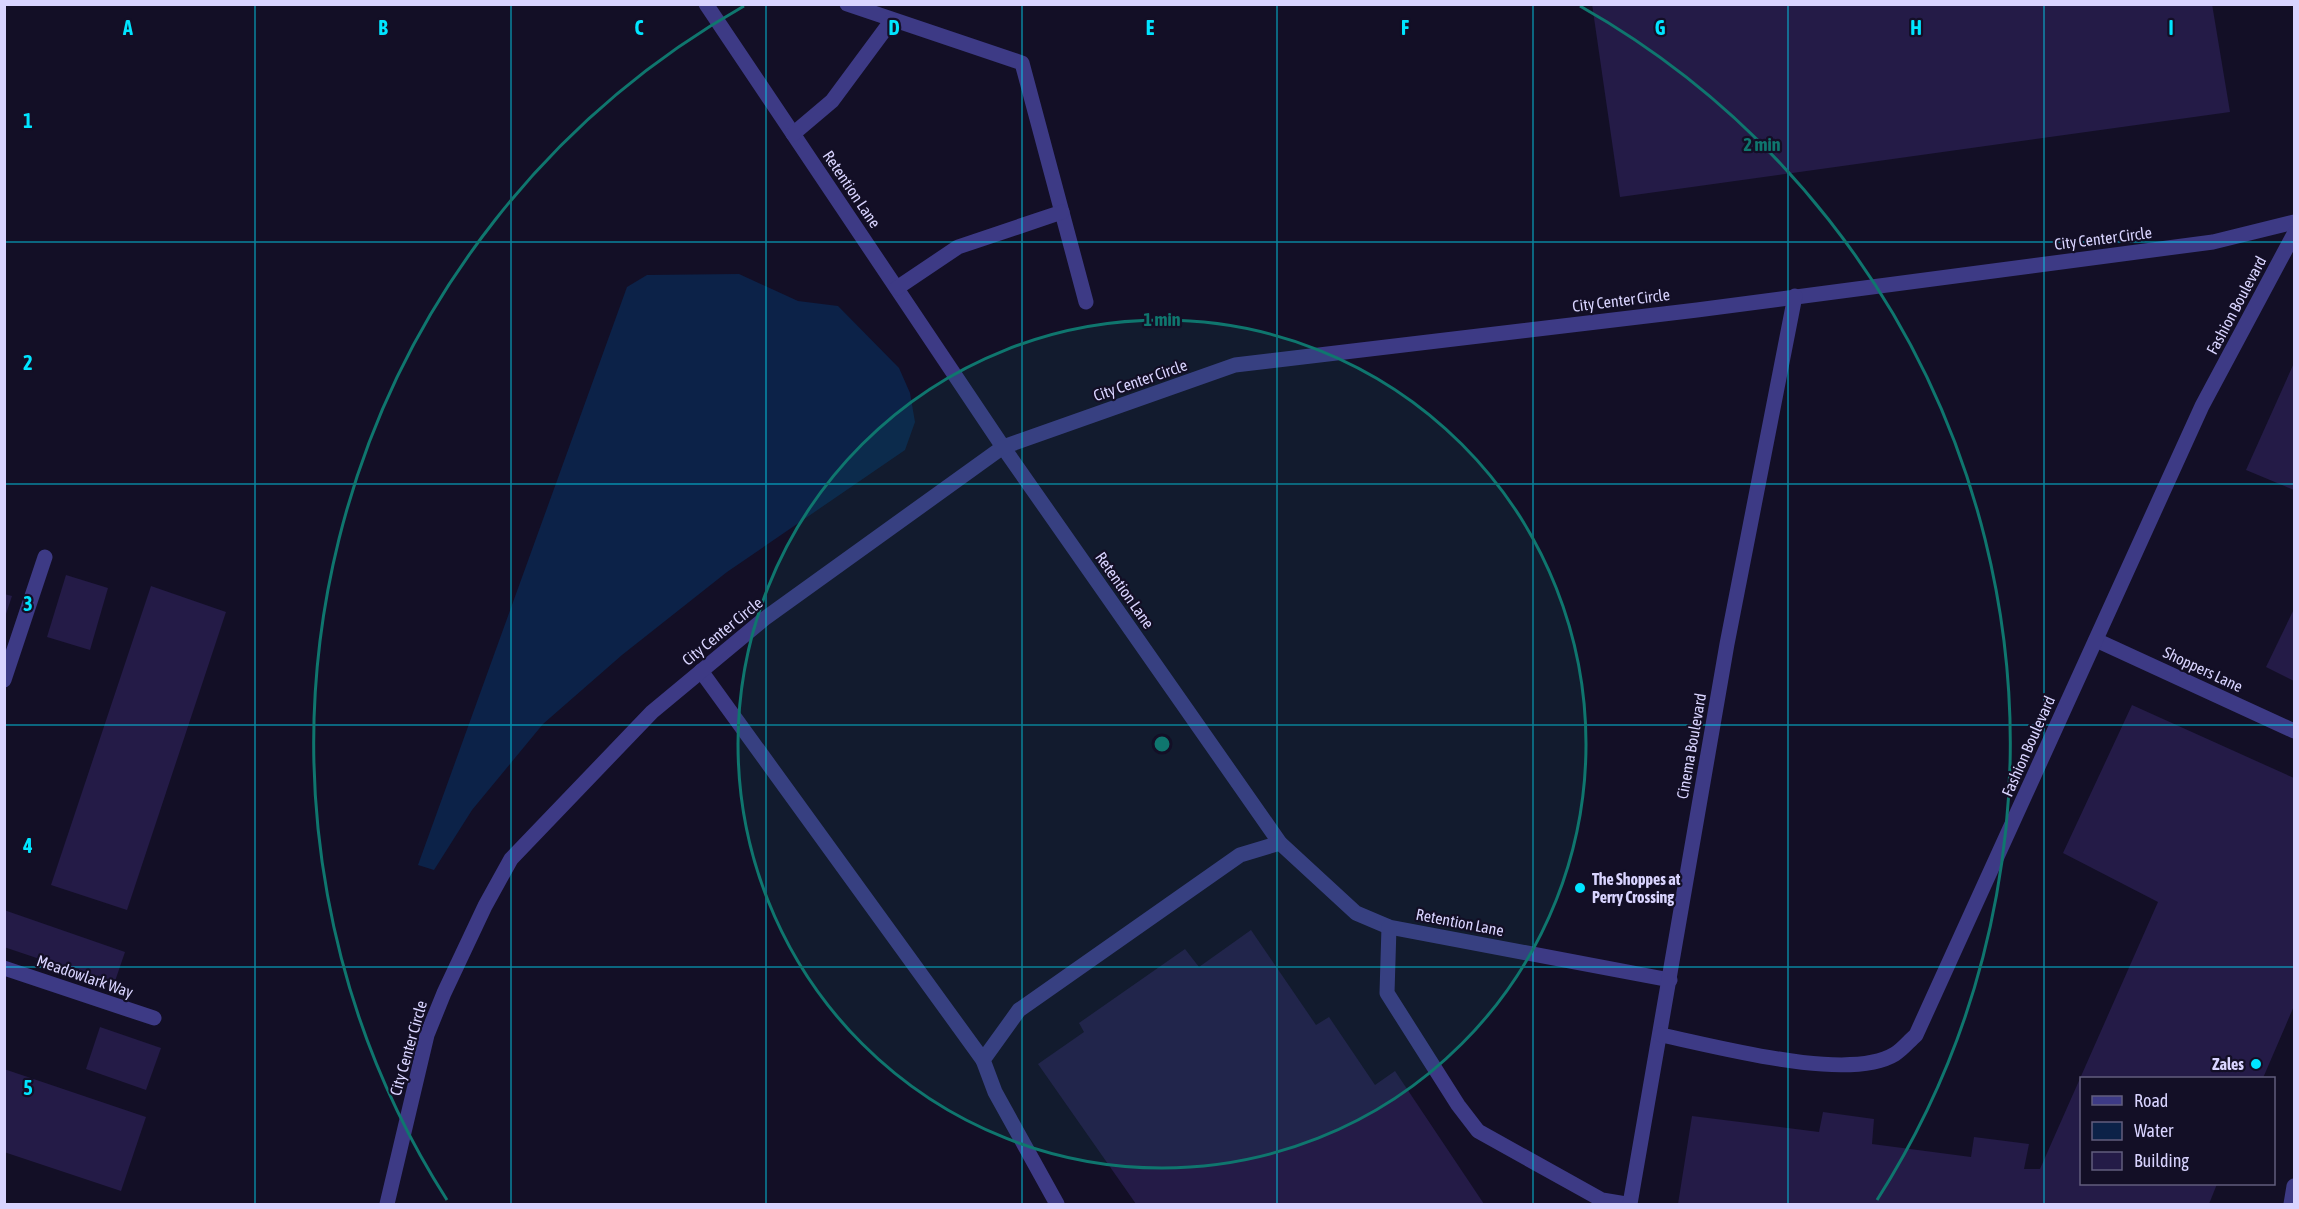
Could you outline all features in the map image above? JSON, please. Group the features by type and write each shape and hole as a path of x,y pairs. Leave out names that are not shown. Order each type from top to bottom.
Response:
{"street":[{"name":"Retention Lane","path":"706,4 1003,447 1280,843 1356,913 1389,927 1670,980"},
{"path":"847,4 1022,63 1086,302"},
{"path":"793,134 832,101 892,20"},
{"path":"897,288 958,247 1062,212"},
{"name":"City Center Circle","path":"387,1204 427,1035 485,906 511,859 652,712 764,619 1003,447 1235,365 2213,242 2295,222"},
{"name":"Fashion Boulevard","path":"1660,1035 1821,1065 1860,1065 1895,1054 1916,1035 2202,406 2295,234"},
{"name":"Cinema Boulevard","path":"1630,1204 1744,552 1795,296"},
{"path":"4,680 45,557"},
{"name":"Shoppers Lane","path":"2096,640 2295,731"},
{"path":"701,671 983,1060 995,1092 1057,1204"},
{"path":"983,1060 1019,1010 1240,855 1280,843"},
{"path":"1389,927 1387,993 1458,1105 1478,1131 1602,1200 1626,1204"},
{"name":"Meadowlark Way","path":"4,968 154,1018"},
{"path":"2291,1204 2295,1186"}],"water":[{"path":"739,274 798,301 838,306 899,368 910,393 915,422 905,450 727,572 622,655 543,724 472,810 434,870 418,865 627,287 647,275"}],"building":[{"path":"1592,4 2212,4 2230,112 1620,197"},
{"path":"2294,363 2294,490 2246,470"},
{"path":"66,575 108,588 90,650 47,637"},
{"path":"151,586 226,612 127,910 51,885"},
{"path":"4,594 12,596 5,617 4,617"},
{"path":"2294,609 2294,681 2266,667"},
{"path":"2132,705 2294,778 2294,1006 2263,1077 2081,1077 2158,902 2063,853"},
{"path":"4,910 125,952 114,984 4,947"},
{"path":"1251,930 1316,1025 1329,1017 1375,1085 1395,1071 1484,1204 1136,1204 1038,1064 1084,1032 1079,1023 1185,949 1199,967"},
{"path":"100,1027 161,1048 146,1090 86,1069"},
{"path":"4,1069 146,1117 121,1191 4,1152"},
{"path":"2080,1078 2080,1185 2217,1185 2209,1204 1678,1204 1692,1116 1819,1132 1823,1112 1874,1119 1872,1144 1971,1157 1974,1137 2029,1144 2024,1169 2040,1169"}],"place":[{"name":"The Shoppes at Perry Crossing","path":"1580,888"},
{"name":"Zales","path":"2256,1064"}]}
